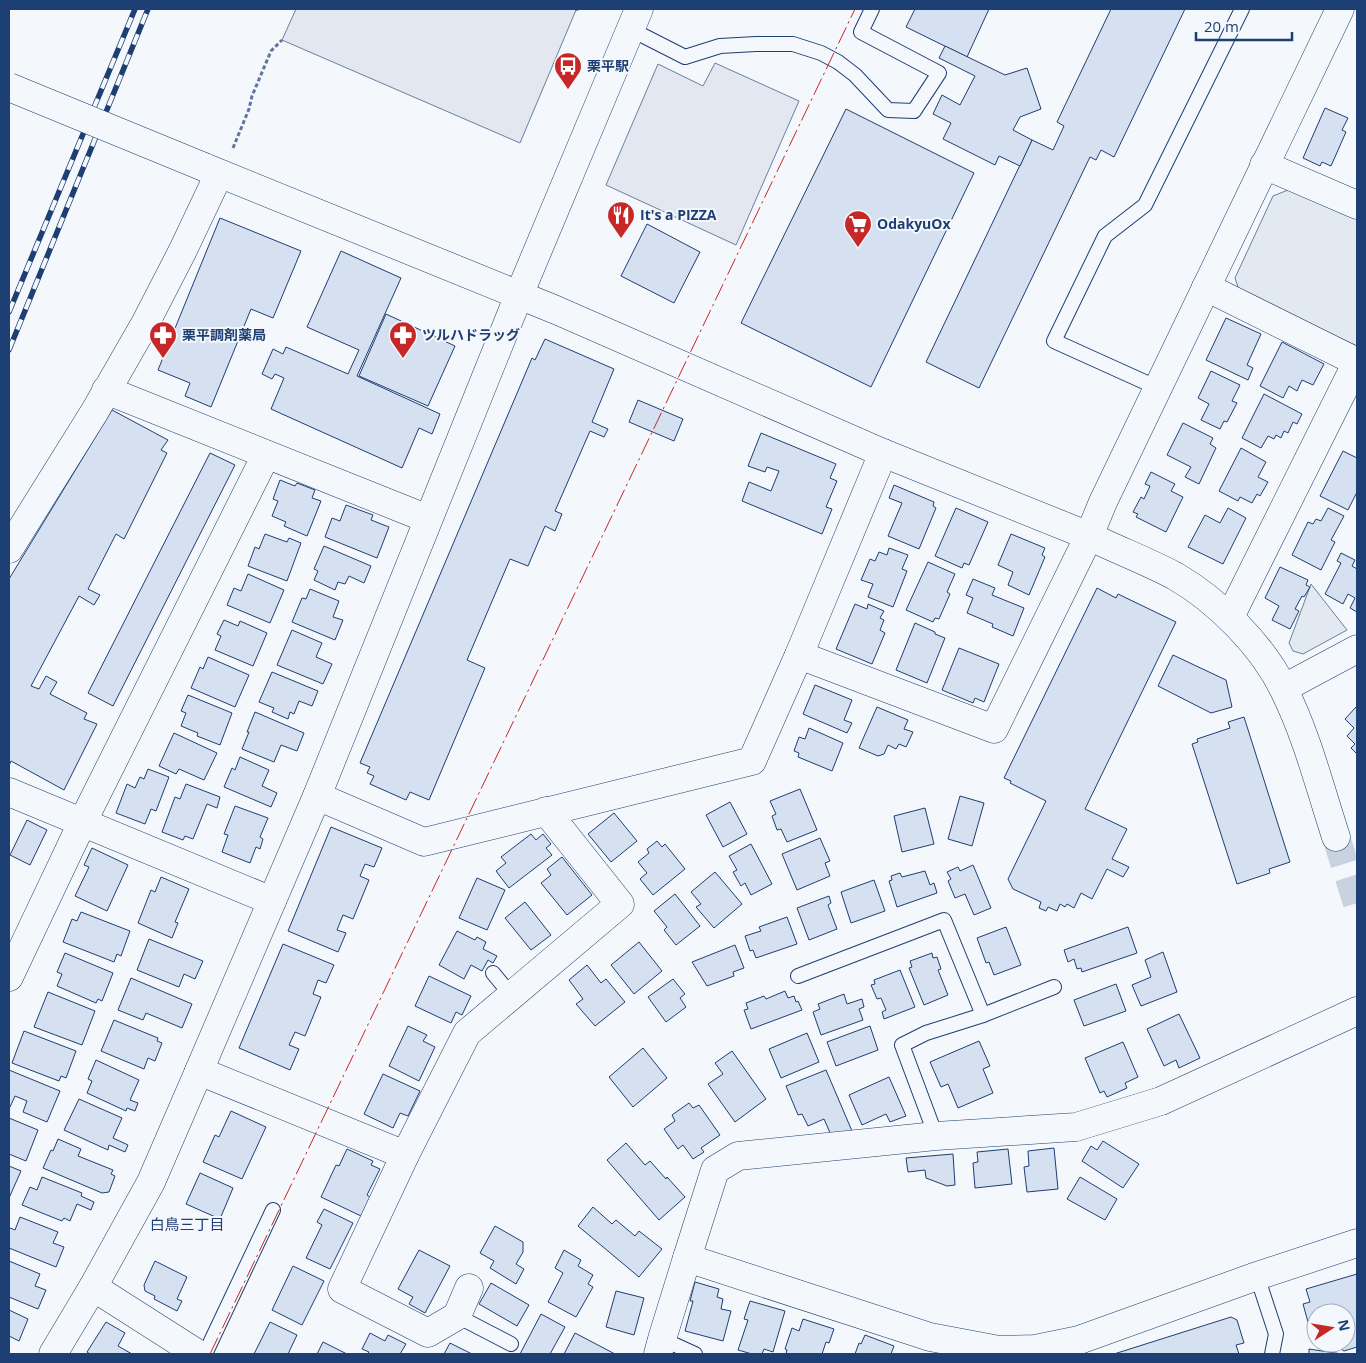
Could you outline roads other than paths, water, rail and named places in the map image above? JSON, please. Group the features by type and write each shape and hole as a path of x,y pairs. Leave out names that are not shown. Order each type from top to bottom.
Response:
{"street":[{"path":"799,655 994,729 1089,536 1103,502 1340,9"},
{"path":"53,1354 93,1288 151,1182 317,796 519,294 634,19"},
{"path":"9,87 211,171 519,294 883,453 1089,536 1176,577 1206,598 1241,628 1284,688 1299,723 1336,837"},
{"path":"1264,165 1357,205"},
{"path":"9,549 95,411 146,322 183,250 211,171"},
{"path":"1206,287 1357,362 1230,617"},
{"path":"106,390 428,518"},
{"path":"317,796 424,842 752,761 799,655 883,453"},
{"path":"9,977 82,823 266,455"},
{"path":"1284,688 1357,649"},
{"path":"9,792 272,901"},
{"path":"470,1288 457,1316 428,1333 342,1288 467,1033 620,904 546,812"},
{"path":"660,1347 715,1170 738,1156 936,1136 1076,1127 1161,1101 1357,1011"},
{"path":"199,1071 406,1155"},
{"path":"687,1258 926,1346 999,1350 1035,1349 1079,1340 1257,1276 1357,1243"},
{"path":"93,1288 198,1354"}],"lane":[{"path":"634,19 685,57 720,46 756,44 793,44 821,53 838,62 855,75 888,110 914,111 939,73 861,32 872,9"},
{"path":"1158,388 1054,341 1105,236 1145,205 1242,9"},
{"path":"798,976 944,920 983,1016"},
{"path":"493,974 512,995"},
{"path":"936,1136 902,1045 926,1033 983,1016 1054,987"},
{"path":"205,1354 273,1210"},
{"path":"1257,1276 1276,1334 1272,1354"},
{"path":"457,1316 511,1344"},
{"path":"660,1347 696,1354"}],"tunnel":[{"path":"1336,837 1357,903"}],"railway":[{"path":"9,312 135,9"},
{"path":"9,350 148,9"}],"place":[{"name":"栗平駅","path":"568,90"},
{"name":"It's a PIZZA","path":"621,239"},
{"name":"OdakyuOx","path":"858,248"},
{"name":"栗平調剤薬局","path":"163,359"},
{"name":"ツルハドラッグ","path":"403,359"}],"district":[{"name":"白鳥三丁目","path":"187,1225"}]}
